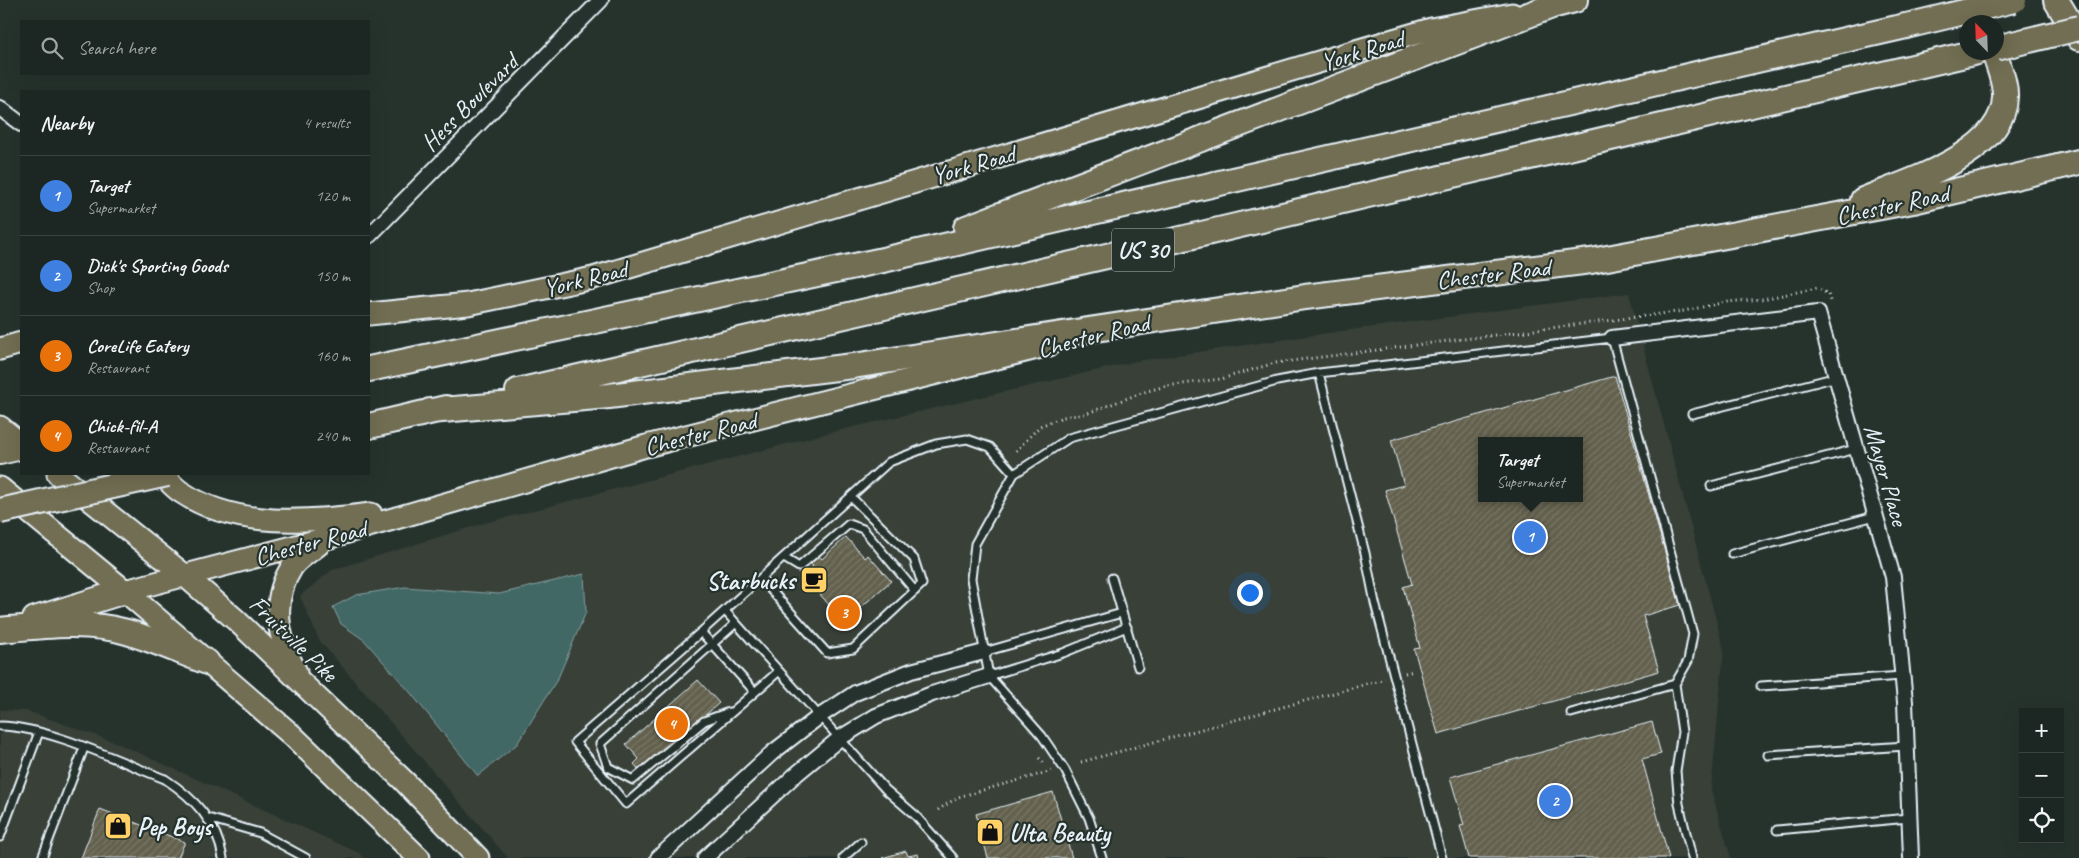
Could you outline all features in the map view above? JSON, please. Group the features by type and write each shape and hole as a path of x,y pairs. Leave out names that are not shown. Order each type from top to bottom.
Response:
{"highway":[{"name":"York Road","path":"1552,6 1575,0"},
{"path":"1961,0 1973,15"},
{"name":"US 30","path":"370,368 883,260 2014,0"},
{"path":"2056,0 2079,38"},
{"path":"883,260 1552,6"},
{"path":"2004,46 2079,28"},
{"name":"US 30","path":"370,426 922,297 1146,249 1959,57"},
{"path":"1820,219 1951,163 1984,141 2003,109 2006,97 1996,60"},
{"name":"Chester Road","path":"1156,319 1591,261 1913,201 2079,162"},
{"path":"2048,170 2079,172"},
{"path":"430,412 610,396 834,368 1156,319"},
{"path":"0,452 20,446"},
{"path":"0,511 162,475"},
{"path":"0,630 124,591"},
{"path":"0,630 50,626 98,627 126,632 207,662"}],"main road":[{"name":"York Road","path":"370,314 468,304 593,278 1431,29 1552,6"},
{"name":"Chester Road","path":"124,591 183,574 215,568 327,538 646,446 1156,319"},
{"path":"0,427 20,445"},
{"name":"Fruitville Pike","path":"59,475 183,574 236,620 404,781 478,858"},
{"path":"163,475 180,492 197,501 228,512 269,521 342,518 443,505"},
{"path":"0,488 293,736 419,858"},
{"path":"304,685 286,654 277,618 281,590 293,565 327,538"}],"street":[{"name":"Hess Boulevard","path":"370,235 601,0"},
{"path":"0,108 20,123"},
{"name":"Mayer Place","path":"1612,338 1818,313 1838,377 1856,449 1893,577 1902,676 1911,858"},
{"path":"658,858 772,753 820,716 855,693 911,671 984,652"},
{"path":"705,858 794,776 840,738 876,716 932,694 989,676"}],"lane":[{"path":"1102,858 1089,818 1065,770 1042,736 989,676 971,579 975,544 1014,474 1069,438 1277,381 1319,373 1612,338 1694,634 1688,661 1675,684 1682,732 1676,772 1679,804 1692,858"},
{"path":"1319,373 1394,676 1442,858"},
{"path":"1692,414 1838,377"},
{"path":"779,671 626,804 574,742 726,612 889,462 936,444 966,439 990,446 1014,474"},
{"path":"1711,486 1856,449"},
{"path":"761,579 828,653 853,649 922,584 914,559 851,497"},
{"path":"1732,554 1875,516"},
{"path":"784,558 799,567 849,524 863,529 915,591"},
{"path":"1112,578 1138,667"},
{"path":"726,612 886,790 915,815 953,858"},
{"path":"984,652 1122,613"},
{"path":"734,710 704,721 633,780 608,766 600,744 736,623"},
{"path":"989,676 1063,653 1127,627"},
{"path":"701,632 755,692"},
{"path":"1761,686 1902,676"},
{"path":"1571,714 1675,684"},
{"path":"0,726 19,726 39,732 165,779 192,800 207,817 223,858"},
{"path":"0,837 39,732"},
{"path":"1768,755 1906,746"},
{"path":"42,858 84,748"},
{"path":"207,817 260,833 297,856 306,858"},
{"path":"1777,830 1910,818"},
{"path":"843,858 861,842"}],"path":[{"path":"1081,762 1414,671"},
{"path":"938,810 958,797 1053,771"}],"shaded area":[{"path":"1629,293 1724,650 1711,790 1731,858 508,858 319,640 300,596 332,570 478,525 828,433 1137,361 1335,332"},
{"path":"0,710 27,711 117,743 359,853 364,858 0,858"}],"water":[{"path":"584,574 586,612 558,678 517,744 478,776 409,691 364,640 341,624 333,607 356,595 405,587 499,594"}],"building":[{"path":"1615,376 1680,605 1643,616 1659,671 1438,734 1414,649 1420,648 1403,587 1412,584 1385,490 1404,485 1391,440"},
{"path":"846,537 865,558 868,555 891,581 844,622 803,575 813,566 811,564 819,556 822,559"},
{"path":"698,680 719,703 641,772 634,764 639,759 626,744"},
{"path":"1652,722 1661,754 1642,759 1669,858 1469,858 1460,826 1464,825 1450,777"},
{"path":"1053,792 1072,858 988,858 976,814"},
{"name":"Pep Boys","path":"100,809 185,842 178,858 81,858"},
{"path":"906,851 908,856 918,854 919,858 882,858"}],"place":[{"name":"Target","path":"1530,537"},
{"name":"Starbucks","path":"814,580"},
{"name":"CoreLife Eatery","path":"844,613"},
{"name":"Chick-fil-A","path":"672,724"},
{"name":"Dick's Sporting Goods","path":"1555,801"},
{"name":"Pep Boys","path":"118,826"},
{"name":"Ulta Beauty","path":"990,832"}]}
